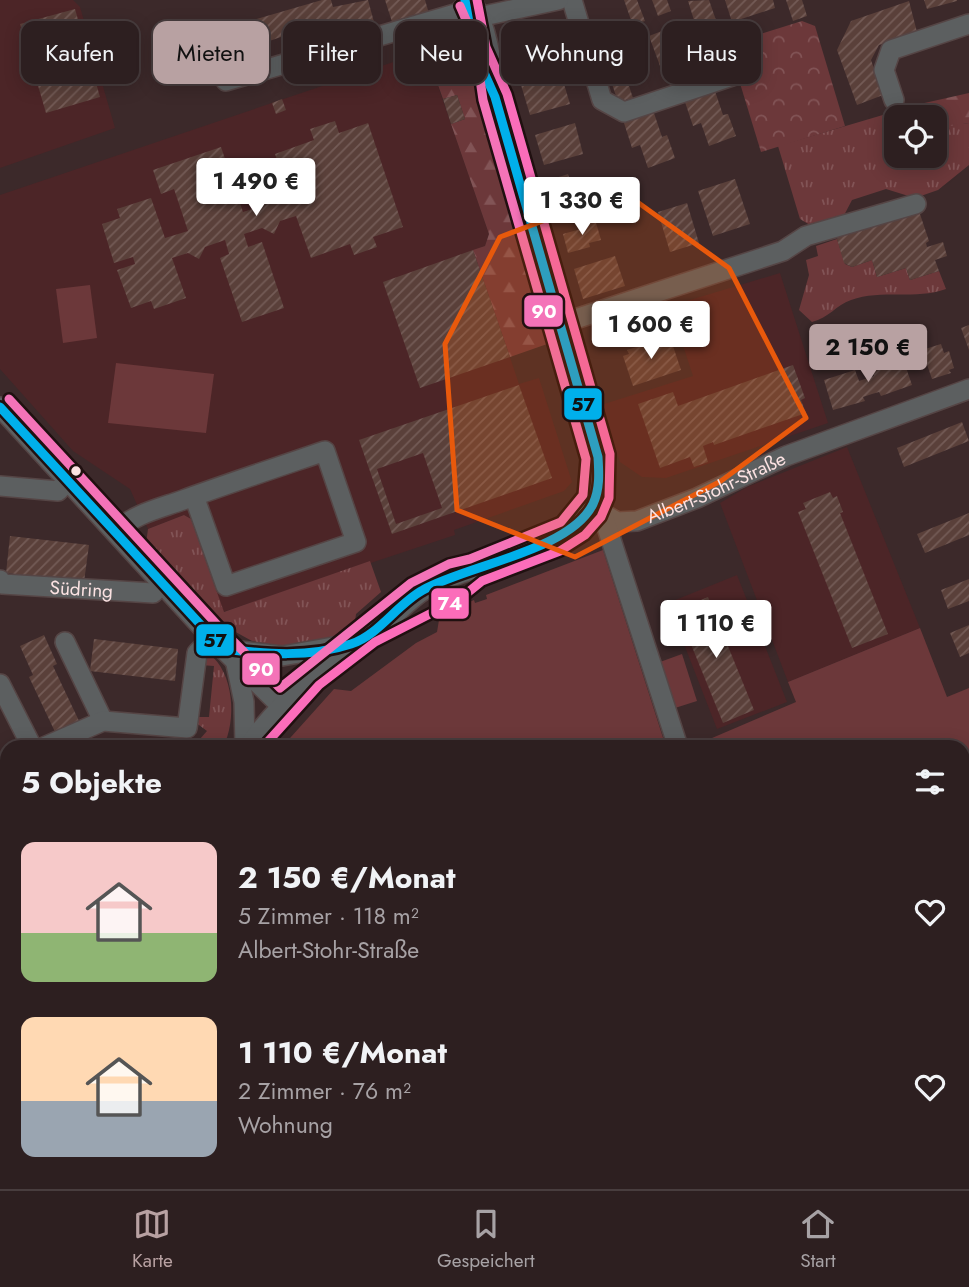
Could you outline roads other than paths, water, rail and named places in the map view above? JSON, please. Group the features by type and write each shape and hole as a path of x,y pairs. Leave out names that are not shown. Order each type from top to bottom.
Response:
{"street":[{"path":"269,68 458,13 471,5 558,0"},
{"path":"572,0 602,100 624,112 708,84"},
{"path":"471,5 491,60 495,97 598,457 598,511 676,740"},
{"path":"894,100 884,70 891,50 969,24"},
{"path":"560,324 783,251 806,236 916,204"},
{"name":"Albert-Stohr-Straße","path":"598,511 617,522 637,521 697,499 756,468 969,389"},
{"path":"0,407 224,650 280,705"},
{"path":"115,532 129,519 194,496 326,451 356,542 226,586 194,496"},
{"path":"0,486 58,491 68,481"},
{"path":"252,740 280,705 352,644 389,619 457,586 474,571 568,533 598,511"},
{"name":"Südring","path":"0,580 2,584 153,593 162,584"},
{"path":"65,642 103,721"},
{"path":"60,740 103,721 187,728 197,653 224,650 282,656 352,644"},
{"path":"224,650 244,702 246,740"},
{"path":"0,684 29,740"}]}
